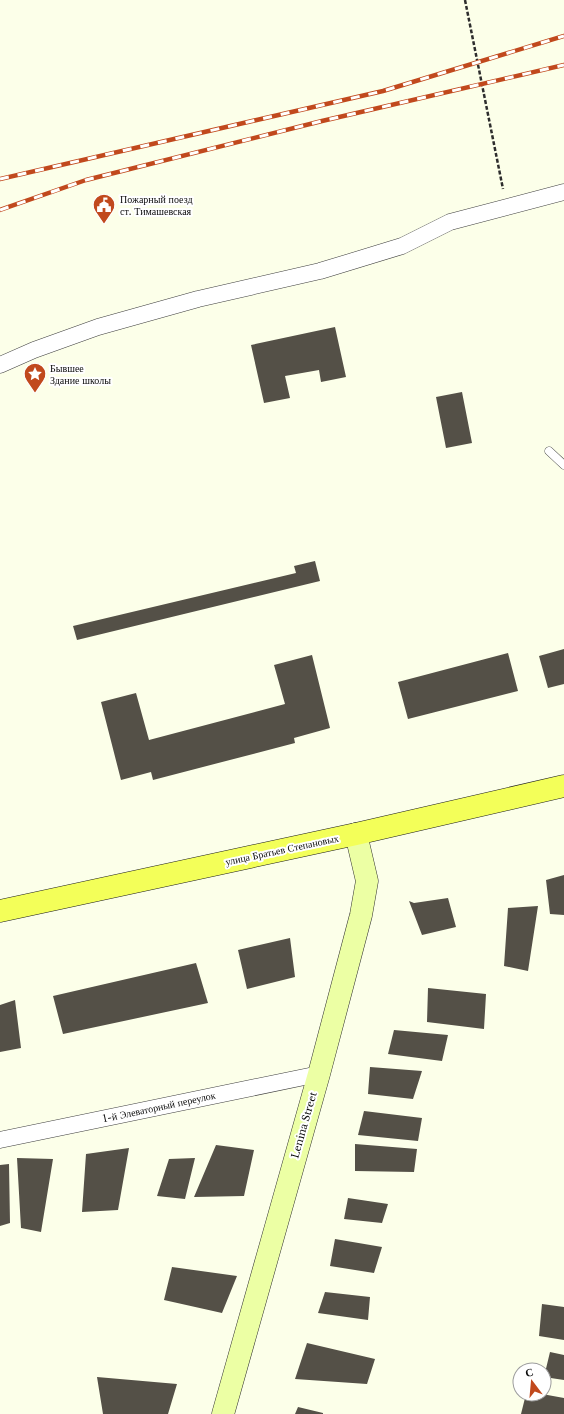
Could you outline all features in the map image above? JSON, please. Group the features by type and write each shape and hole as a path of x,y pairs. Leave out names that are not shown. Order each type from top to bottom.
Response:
{"main road":[{"name":"улица Братьев Степановых","path":"0,911 356,834 564,786"},
{"name":"Lenina Street","path":"223,1414 319,1074 361,915 368,881 356,834"}],"street":[{"path":"0,364 98,327 198,299 320,270 402,246 450,222 564,192"},
{"name":"1-й Элеваторный переулок","path":"0,1140 319,1074"}],"lane":[{"path":"550,451 564,465"}],"path":[{"path":"465,0 507,207"}],"building":[{"path":"335,327 346,377 321,382 319,370 285,376 290,398 264,403 251,345"},
{"path":"462,392 472,443 446,448 436,397"},
{"path":"315,561 320,581 77,640 73,626 296,573 294,566"},
{"path":"564,649 564,684 548,688 539,656"},
{"path":"508,653 518,691 408,719 398,682"},
{"path":"312,655 330,728 294,738 295,743 153,780 151,772 121,780 101,702 136,693 149,740 285,704 274,665"},
{"path":"564,875 564,915 550,914 546,880"},
{"path":"448,898 456,927 422,935 409,901 414,903"},
{"path":"538,906 528,971 504,966 508,908"},
{"path":"290,938 295,977 247,989 238,950"},
{"path":"196,963 208,1003 63,1034 53,996"},
{"path":"428,988 486,994 484,1029 427,1022"},
{"path":"15,1000 21,1048 0,1052 0,1005"},
{"path":"394,1030 448,1035 442,1061 388,1054"},
{"path":"370,1067 422,1071 413,1099 368,1094"},
{"path":"364,1111 422,1118 418,1141 358,1135"},
{"path":"355,1144 417,1149 414,1172 355,1171"},
{"path":"216,1145 254,1150 244,1196 194,1197"},
{"path":"129,1148 118,1210 82,1212 86,1154"},
{"path":"17,1158 53,1159 41,1232 21,1228"},
{"path":"195,1158 185,1199 157,1196 169,1159"},
{"path":"9,1164 10,1223 0,1226 0,1165"},
{"path":"348,1198 388,1204 382,1223 344,1219"},
{"path":"335,1239 382,1247 374,1273 330,1266"},
{"path":"172,1267 237,1276 222,1313 164,1300"},
{"path":"325,1292 370,1297 368,1320 318,1313"},
{"path":"542,1304 564,1307 564,1340 539,1336"},
{"path":"307,1343 375,1359 367,1384 295,1379"},
{"path":"550,1352 564,1355 564,1380 552,1378 552,1362 548,1362"},
{"path":"97,1377 177,1384 168,1414 103,1414"},
{"path":"552,1396 564,1398 564,1414 521,1414 524,1402 552,1402"},
{"path":"298,1407 323,1413 323,1414 295,1414"}],"railway":[{"path":"0,179 383,91 564,36"},
{"path":"0,210 86,180 322,121 564,65"}],"place":[{"name":"Пожарный поезд ст. Тимашевская","path":"104,224"},
{"name":"Бывшее Здание школы","path":"35,394"}]}
